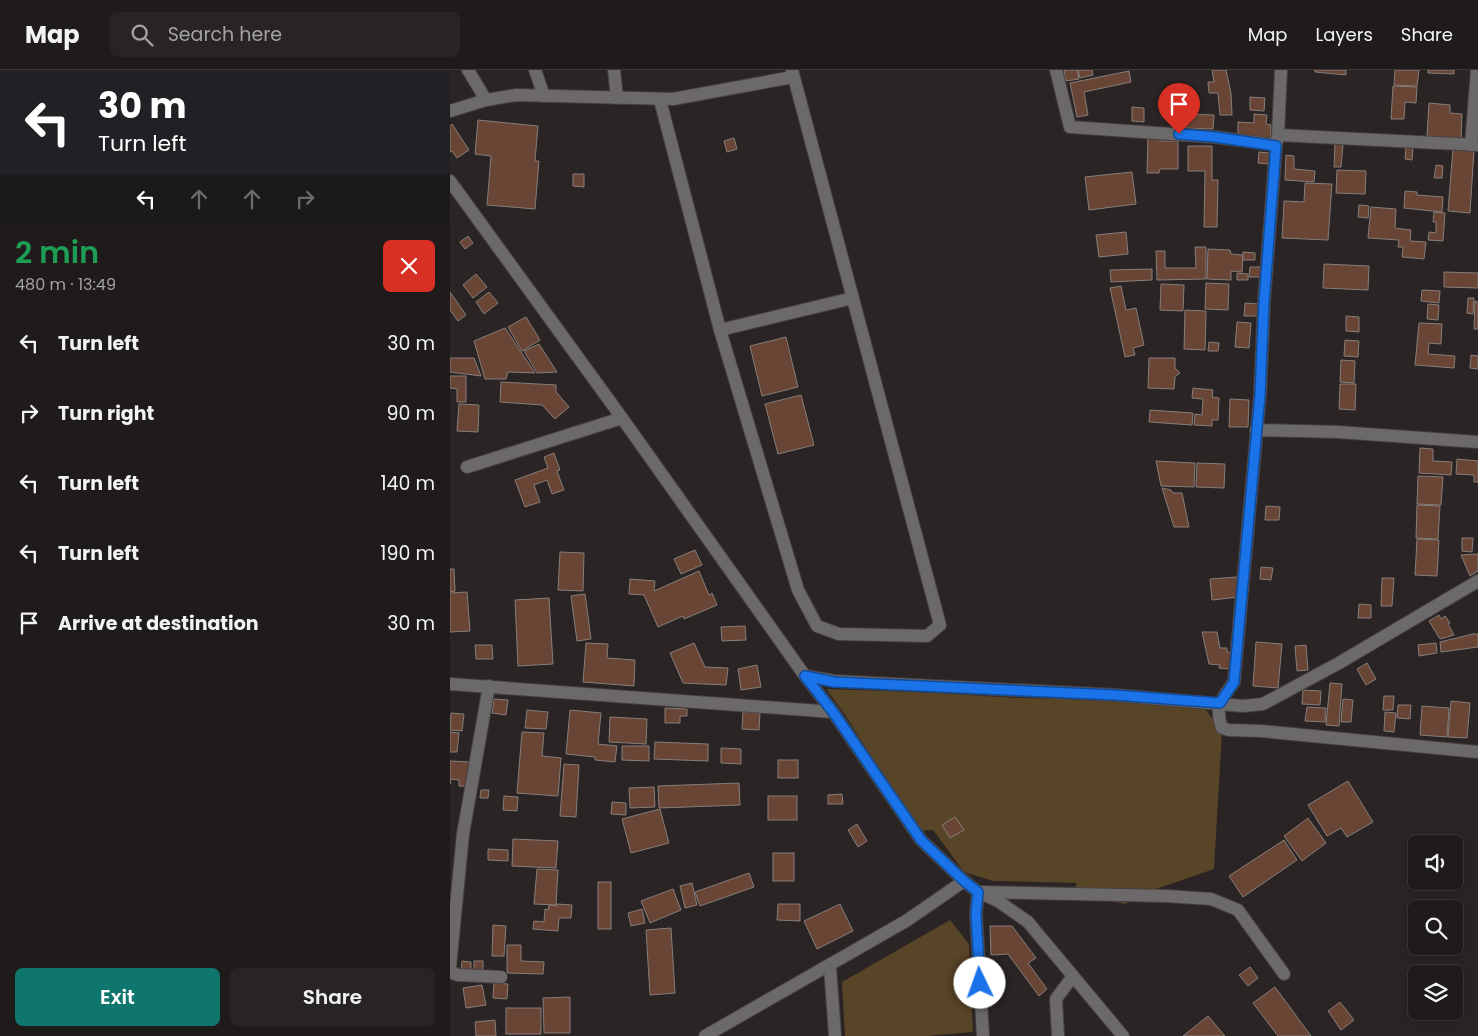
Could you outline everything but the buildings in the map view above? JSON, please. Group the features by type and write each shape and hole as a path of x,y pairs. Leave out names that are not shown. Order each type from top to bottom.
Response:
{"street":[{"path":"468,70 486,100"},
{"path":"535,70 544,96"},
{"path":"614,70 617,98"},
{"path":"1056,70 1070,127 1277,140 1474,145 1477,70"},
{"path":"1281,70 1265,292 1260,395 1234,682 1220,703 1219,719 1222,728 1230,730 1261,731 1478,752"},
{"path":"450,111 486,100 516,95 672,99 792,73 940,625 927,636 839,634 817,626 798,590 720,330 660,100"},
{"path":"450,181 622,418 805,676 833,712 921,840 978,892 998,901 1028,922 1123,1036"},
{"path":"720,330 853,298"},
{"path":"467,467 622,418"},
{"path":"1256,430 1338,432 1478,442"},
{"path":"805,676 834,682 1115,695 1243,706 1263,704 1339,663 1478,581"},
{"path":"450,684 833,712"},
{"path":"489,686 463,834 450,967 452,972 458,975 502,977"},
{"path":"709,1035 906,921 964,881"},
{"path":"978,892 1166,896 1211,900 1238,910 1284,974"},
{"path":"978,892 976,914 982,1036"},
{"path":"830,966 835,1036"},
{"path":"1058,1036 1056,999 1073,976"}],"shaded area":[{"path":"826,689 1020,698 1146,701 1206,710 1222,732 1214,869 1136,896 1126,904 1072,894 1077,883 993,881 964,872 933,830 920,831"},
{"path":"950,920 969,944 973,1032 927,1036 845,1036 842,982"}],"route":[{"path":"980,983 976,914 978,892 921,840 833,712 805,676 834,682 1115,695 1200,703 1220,703 1234,682 1260,395 1264,302 1276,146 1179,134"}]}
